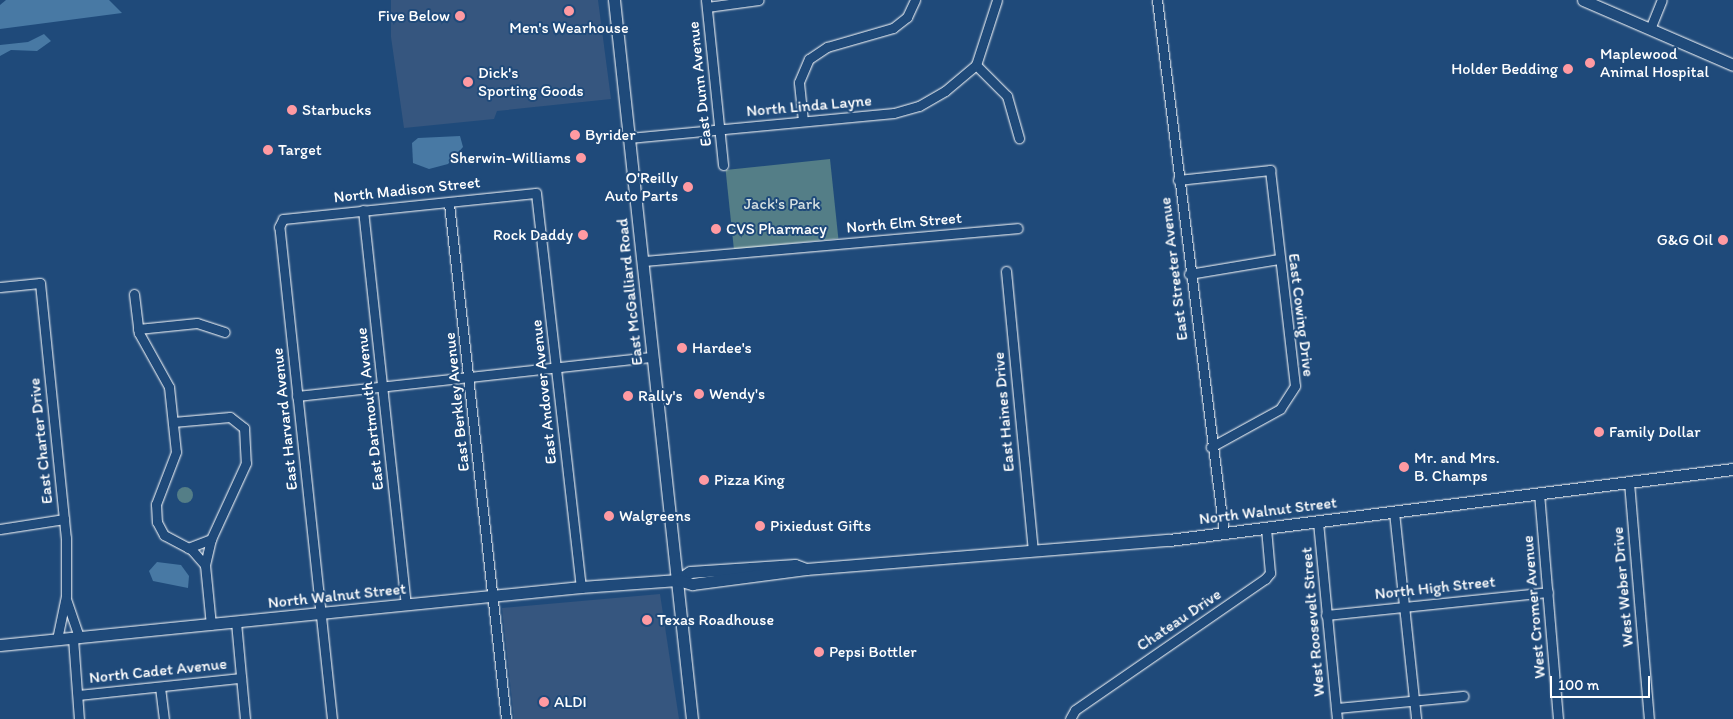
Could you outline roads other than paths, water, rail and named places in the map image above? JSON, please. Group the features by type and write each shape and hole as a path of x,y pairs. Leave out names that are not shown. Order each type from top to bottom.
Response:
{"main road":[{"name":"East McGalliard Road","path":"614,0 692,719"},
{"path":"1583,0 1733,66"},
{"name":"North Walnut Street","path":"0,645 581,587 678,580 690,572 795,565 806,569 1224,533 1733,469"}],"street":[{"path":"707,3 758,0"},
{"path":"803,121 800,82 809,59 827,47 893,28 907,16 915,0"},
{"path":"997,0 976,65 1007,96 1019,138"},
{"name":"East Streeter Avenue","path":"1157,0 1189,274 1224,533"},
{"path":"1650,29 1662,0"},
{"name":"East Dunn Avenue","path":"707,3 723,165"},
{"name":"North Linda Layne","path":"629,138 904,111 939,96 976,65"},
{"name":"East Cowing Drive","path":"1178,180 1270,170 1294,389 1280,409 1211,447"},
{"name":"North Madison Street","path":"281,221 363,210 449,204 536,193"},
{"name":"East Andover Avenue","path":"536,193 581,587"},
{"name":"East Berkley Avenue","path":"449,204 470,378 506,719"},
{"name":"East Dartmouth Avenue","path":"363,210 406,605"},
{"name":"East Harvard Avenue","path":"281,221 297,396 332,719"},
{"name":"North Elm Street","path":"643,261 1018,228"},
{"path":"1189,274 1279,259"},
{"name":"East Haines Drive","path":"1006,271 1032,551"},
{"name":"East Charter Drive","path":"0,288 40,283 64,519 66,596 76,638 79,719"},
{"path":"134,294 138,329 167,383 173,422 176,456 156,515 164,535 188,548 205,566"},
{"path":"138,329 197,323 225,332"},
{"path":"297,396 653,357"},
{"path":"173,422 230,417 244,428 246,463 212,539 205,566 211,625"},
{"name":"West Weber Drive","path":"1629,482 1650,719"},
{"name":"West Cromer Avenue","path":"1539,493 1558,719"},
{"path":"1394,512 1402,606 1416,719"},
{"path":"0,529 64,519"},
{"name":"West Roosevelt Street","path":"1318,522 1337,719"},
{"name":"Chateau Drive","path":"1070,719 1075,710 1265,579 1270,573 1266,528"},
{"path":"188,548 212,539"},
{"name":"North High Street","path":"1326,615 1548,592"},
{"name":"East Charter Drive","path":"56,640 66,596"},
{"path":"236,622 245,719"},
{"name":"North Cadet Avenue","path":"78,695 241,678"},
{"path":"160,687 164,719"},
{"path":"1336,708 1463,696"}],"place":[{"name":"Men's Wearhouse","path":"569,11"},
{"name":"Five Below","path":"460,16"},
{"name":"Maplewood Animal Hospital","path":"1590,63"},
{"name":"Holder Bedding","path":"1568,69"},
{"name":"Dick's Sporting Goods","path":"468,82"},
{"name":"Starbucks","path":"292,110"},
{"name":"Byrider","path":"575,135"},
{"name":"Target","path":"268,150"},
{"name":"Sherwin-Williams","path":"581,158"},
{"name":"O'Reilly Auto Parts","path":"688,187"},
{"name":"CVS Pharmacy","path":"716,229"},
{"name":"Rock Daddy","path":"583,235"},
{"name":"G&G Oil","path":"1723,240"},
{"name":"Hardee's","path":"682,348"},
{"name":"Wendy's","path":"699,394"},
{"name":"Rally's","path":"628,396"},
{"name":"Family Dollar","path":"1599,432"},
{"name":"Mr. and Mrs. B. Champs","path":"1404,467"},
{"name":"Pizza King","path":"704,480"},
{"name":"Walgreens","path":"609,516"},
{"name":"Pixiedust Gifts","path":"760,526"},
{"name":"Texas Roadhouse","path":"647,620"},
{"name":"Pepsi Bottler","path":"819,652"},
{"name":"ALDI","path":"544,702"}],"park label":[{"name":"Jack's Park","path":"782,204"}]}
